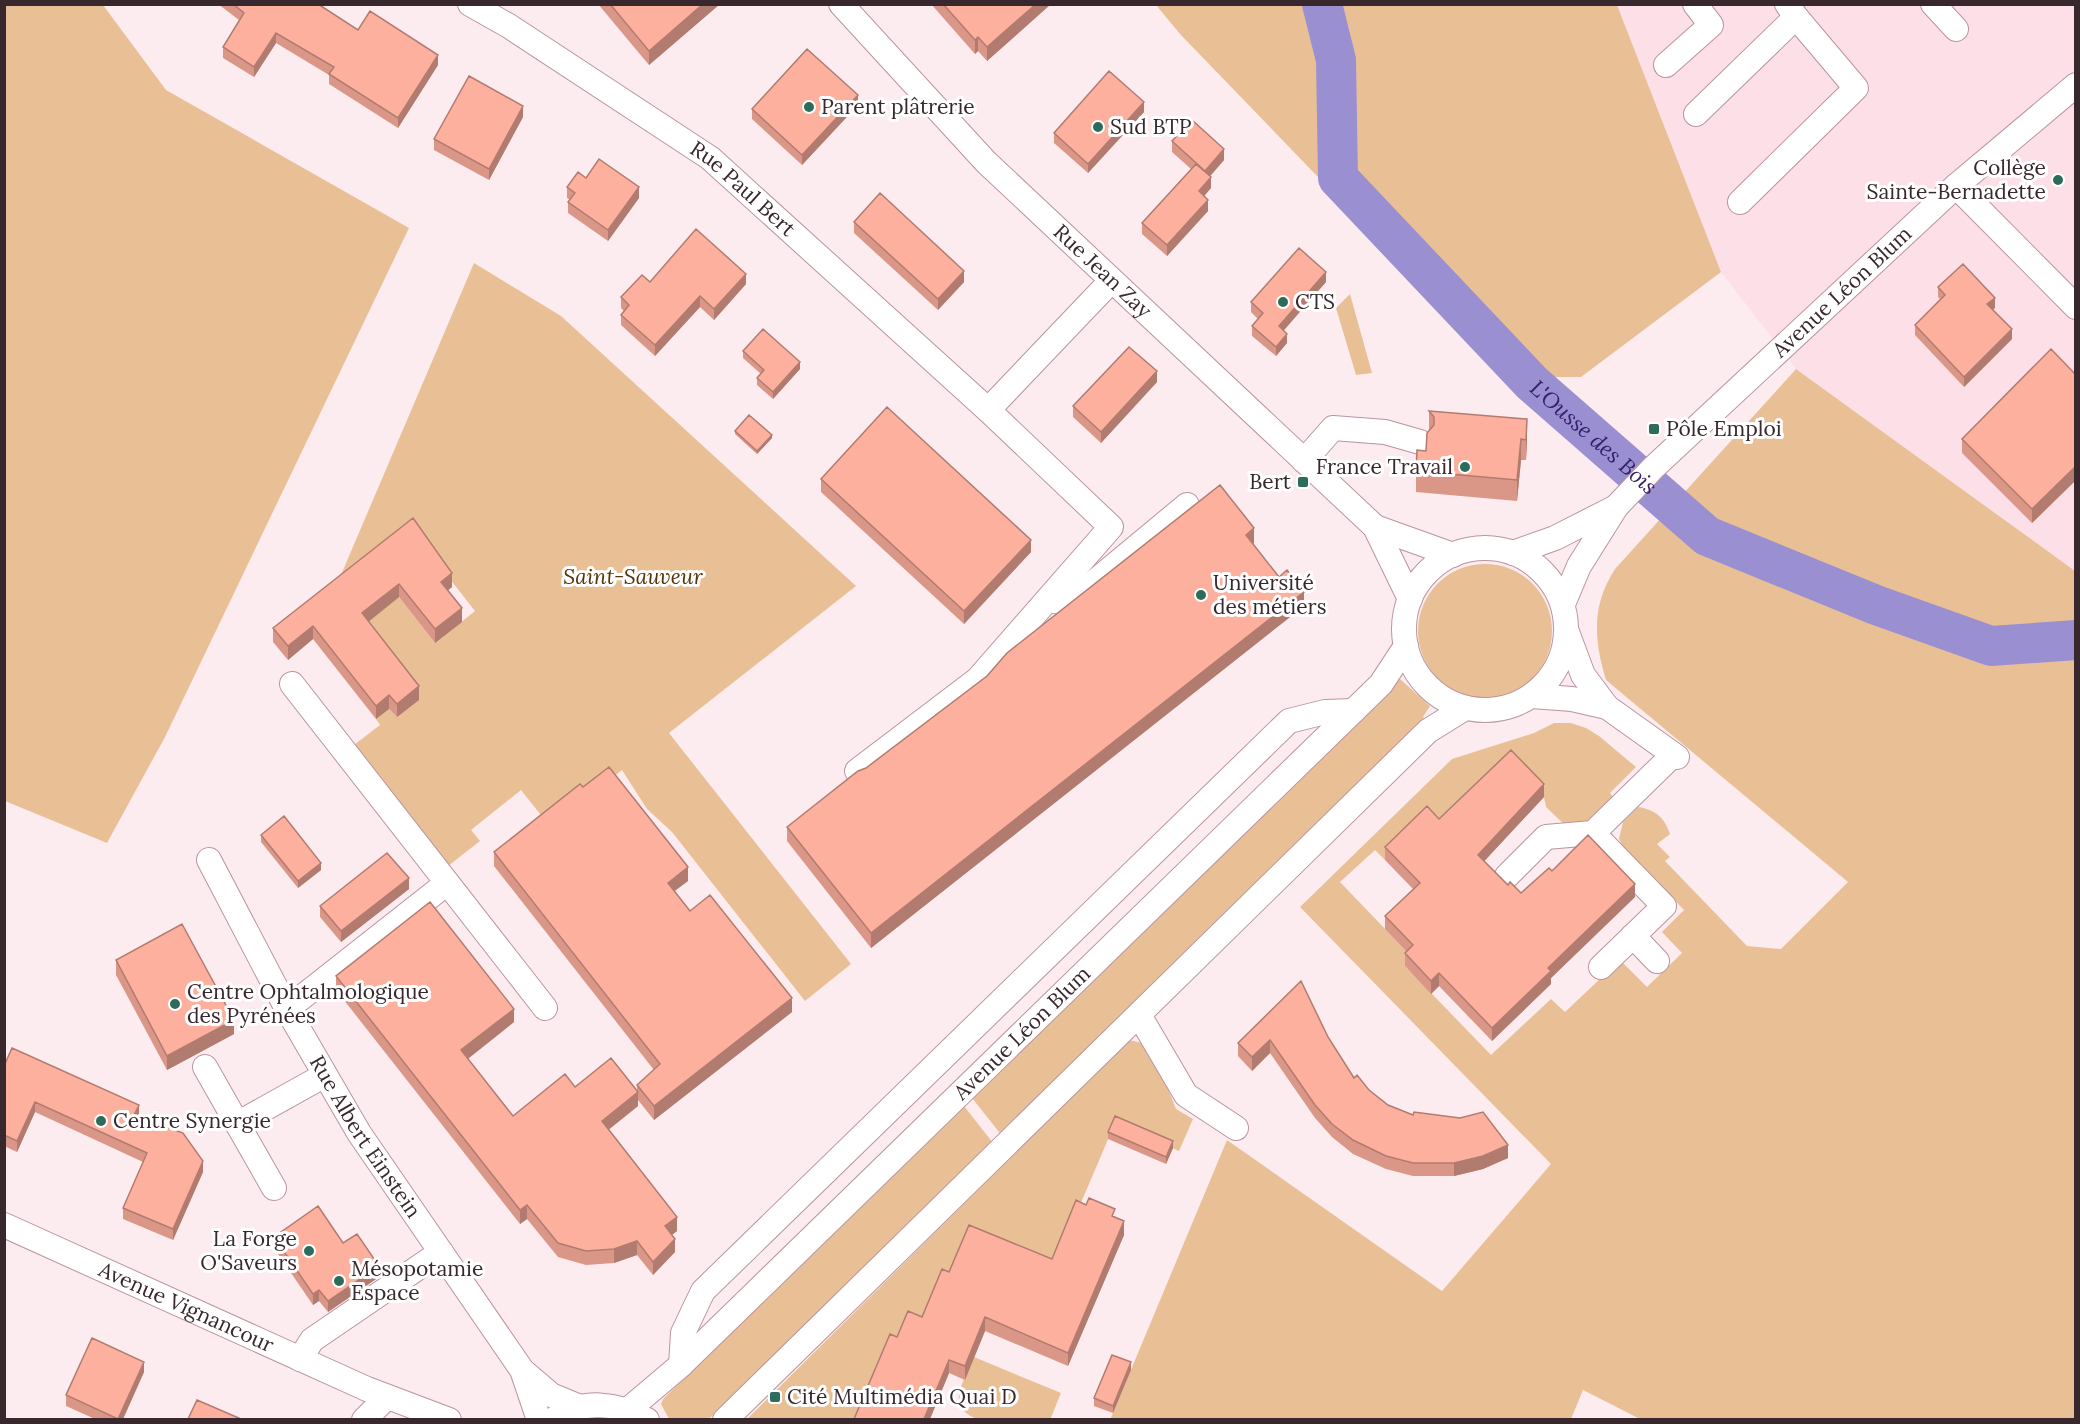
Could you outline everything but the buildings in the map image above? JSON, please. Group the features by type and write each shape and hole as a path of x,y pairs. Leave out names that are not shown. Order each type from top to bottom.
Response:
{"street":[{"name":"Rue Paul Bert","path":"470,4 509,26 710,158 988,410 1111,527 1048,600"},
{"name":"Rue Jean Zay","path":"841,4 986,162 1375,527 1410,599"},
{"path":"1666,64 1711,25 1695,4"},
{"path":"1933,4 1956,29"},
{"path":"1696,114 1791,10 1856,88 1740,202"},
{"name":"Avenue Léon Blum","path":"1563,604 1579,566 1623,500 1653,468 1956,186 2073,92"},
{"path":"1956,186 2076,306"},
{"path":"988,410 1111,280"},
{"path":"1304,461 1334,428 1385,432 1420,442"},
{"name":"Avenue Léon Blum","path":"1513,553 1555,538 1623,500"},
{"path":"857,771 978,679 1048,600 1069,603 1187,505"},
{"name":"Rue Jean Zay","path":"1375,527 1453,555"},
{"path":"1508,876 1546,837 1593,833 1675,756 1607,707 1583,675 1567,630 1563,604 1552,582 1535,565 1513,553 1493,548 1472,549 1453,555 1435,566 1420,581 1410,599 1405,617 1406,646 1413,667 1426,686 1444,699 1465,708 1488,710 1511,706 1532,696 1551,678 1563,656 1567,630"},
{"name":"Avenue Léon Blum","path":"638,1414 681,1365 1381,684 1406,646"},
{"path":"292,684 544,1008"},
{"path":"1532,696 1572,699 1607,707"},
{"path":"725,1419 1428,730 1465,708"},
{"path":"681,1365 683,1333 703,1291 1289,721 1325,711 1353,711"},
{"path":"1593,833 1664,906 1601,967"},
{"name":"Rue Albert Einstein","path":"209,860 287,1009 359,1133 522,1370 551,1395 580,1407"},
{"path":"287,1009 447,883"},
{"path":"1633,936 1657,961"},
{"path":"1139,1015 1186,1095 1236,1128"},
{"path":"206,1067 274,1188"},
{"path":"237,1124 325,1075"},
{"path":"816,1182 872,1181"},
{"name":"Avenue Vignancour","path":"4,1225 300,1359 374,1396 449,1419"},
{"path":"300,1359 312,1340 441,1252"},
{"name":"Rue Albert Einstein","path":"522,1370 539,1419"},
{"path":"364,1419 374,1396"},
{"name":"Avenue Vignancour","path":"374,1396 398,1419"},
{"path":"553,1419 580,1407 605,1404 638,1414"}],"shaded area":[{"path":"1617,5 2075,5 2075,571 1796,369 1721,272"}],"green space":[{"path":"4,5 103,5 166,90 409,228 165,737 107,843 5,801"},
{"path":"1156,5 1617,5 1721,272 1581,377 1551,377 1480,345 1180,34"},
{"name":"Saint-Sauveur","path":"474,263 561,316 856,586 669,733 851,964 805,1001 672,832 647,809 622,770 583,801 548,824 521,790 471,830 480,841 448,866 354,745 380,725 376,719 389,709 397,717 356,619 399,597 435,643 475,611 413,532 332,596"},
{"path":"1350,294 1372,373 1356,375 1336,308"},
{"path":"1796,369 2075,571 2075,1419 1640,1419 1583,1390 1571,1419 1110,1420 1227,1140 1442,1291 1551,1164 1300,907 1452,759 1534,733 1554,723 1571,723 1599,736 1636,767 1610,793 1613,797 1585,825 1567,827 1546,807 1544,797 1442,835 1426,819 1385,860 1375,850 1340,882 1413,958 1405,966 1491,1055 1551,999 1565,1012 1620,960 1647,987 1682,953 1662,932 1684,910 1623,847 1619,839 1623,822 1638,807 1658,815 1668,828 1670,834 1657,844 1670,857 1665,861 1747,946 1781,949 1848,882 1606,680 1597,637 1598,610 1607,583 1615,569"},
{"path":"1485,564 1511,569 1532,584 1547,605 1552,631 1547,657 1532,678 1511,693 1485,698 1459,693 1438,678 1423,657 1418,631 1423,605 1438,584 1459,569"},
{"path":"1400,679 1430,706 1423,717 1427,721 1003,1137 972,1098"},
{"path":"1129,1040 1142,1043 1153,1051 1176,1109 1193,1119 1179,1151 1115,1123 1051,1273 935,1299 860,1419 746,1420"},
{"path":"964,1106 993,1143 709,1419 669,1419 661,1404 663,1399"},
{"path":"974,1357 1061,1393 1050,1420 977,1419 967,1414 961,1407 959,1392"}],"waterway":[{"name":"L'Ousse des Bois","path":"1322,4 1336,60 1338,178 1532,383 1707,536 1876,605 1991,646 2076,640"}],"place":[{"name":"Parent plâtrerie","path":"809,107"},
{"name":"Sud BTP","path":"1098,127"},
{"name":"Collège Sainte-Bernadette","path":"2058,180"},
{"name":"CTS","path":"1283,302"},
{"name":"Pôle Emploi","path":"1654,429"},
{"name":"France Travail","path":"1465,467"},
{"name":"Bert","path":"1303,482"},
{"name":"Université des métiers","path":"1201,595"},
{"name":"Centre Ophtalmologique des Pyrénées","path":"175,1004"},
{"name":"Centre Synergie","path":"101,1121"},
{"name":"La Forge O'Saveurs","path":"309,1251"},
{"name":"Mésopotamie Espace","path":"339,1281"},
{"name":"Cité Multimédia Quai D","path":"775,1397"}]}
